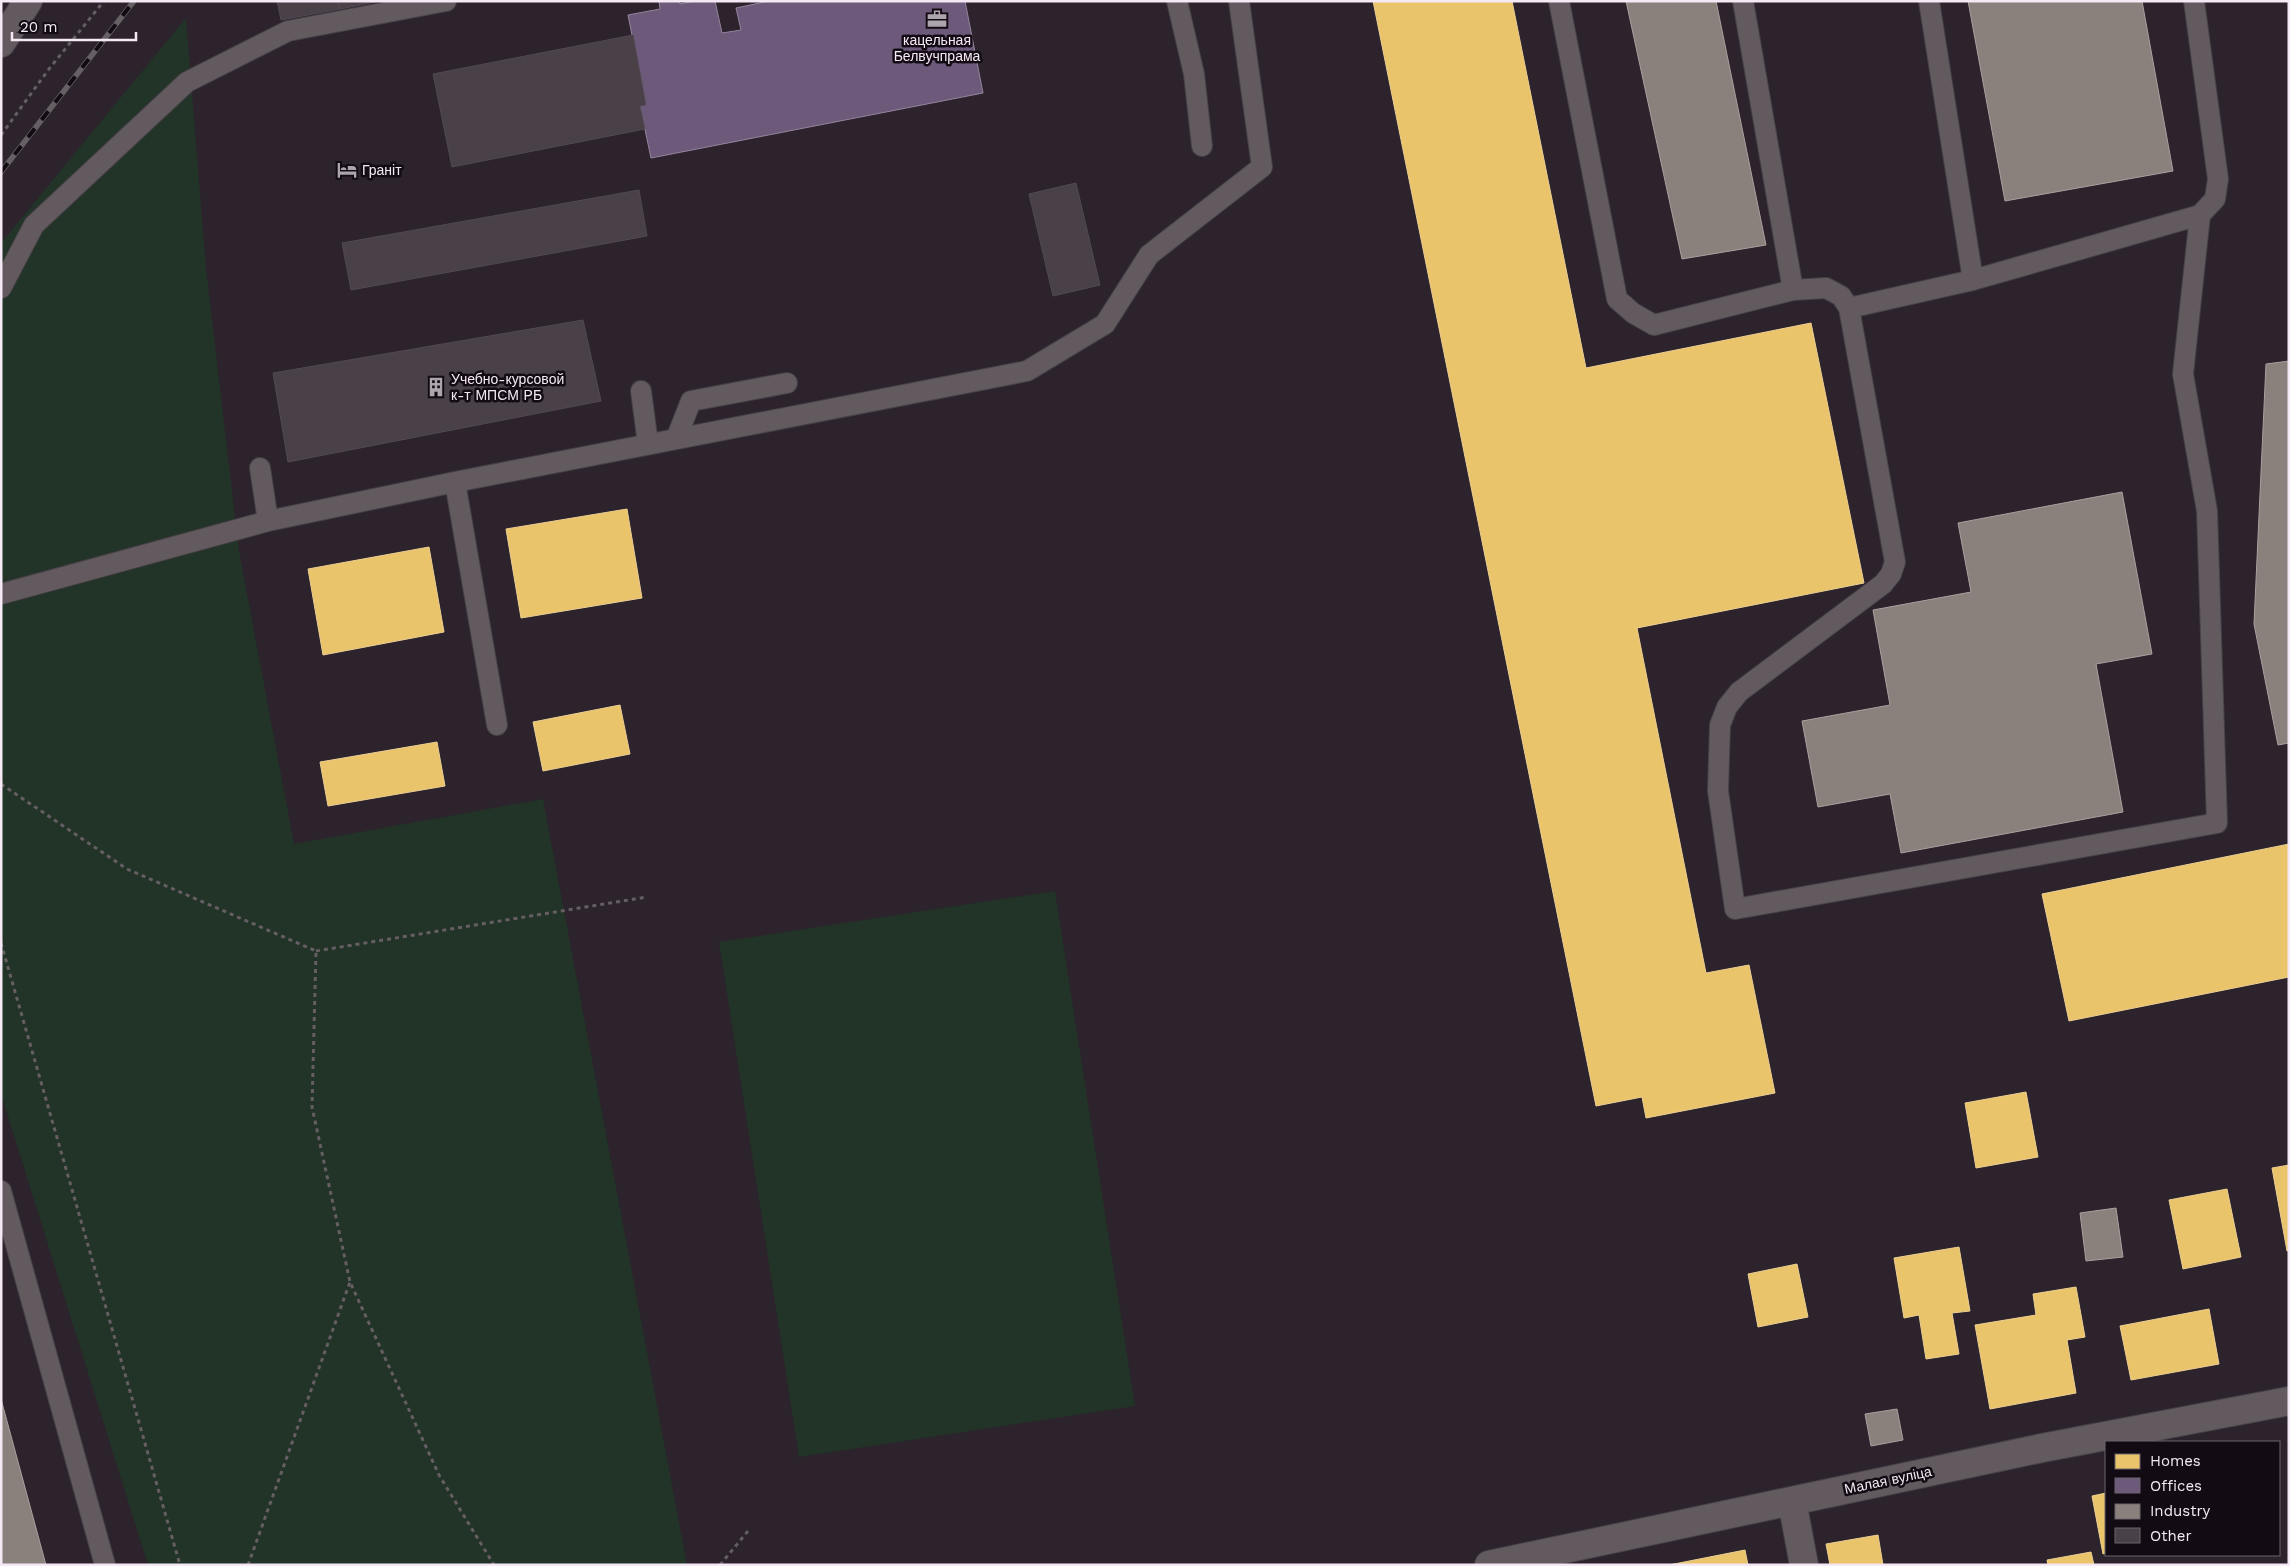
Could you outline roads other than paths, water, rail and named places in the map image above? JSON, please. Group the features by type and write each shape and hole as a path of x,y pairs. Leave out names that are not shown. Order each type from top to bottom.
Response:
{"street":[{"path":"1,43 28,1"},
{"name":"Малая вуліца","path":"1489,1565 2042,1448 2289,1401"},
{"path":"1792,1501 1804,1565"}],"lane":[{"path":"1,288 34,224 187,82 288,31 446,1"},
{"path":"1177,1 1194,74 1202,146"},
{"path":"1,594 268,521 648,444 1027,372 1105,324 1149,255 1262,167 1239,1"},
{"path":"1558,1 1617,299 1634,313 1654,325 1793,290 1826,288 1841,296 1849,308 1895,562 1891,574 1882,584 1739,692 1727,707 1720,725 1718,790 1735,909 2217,823 2207,511 2183,374 2200,215"},
{"path":"1744,1 1793,290"},
{"path":"1929,1 1973,280"},
{"path":"1849,308 1973,280 2200,215 2215,199 2218,179 2194,1"},
{"path":"676,439 690,401 787,383"},
{"path":"641,391 648,444"},
{"path":"260,468 268,521"},
{"path":"455,482 497,725"},
{"path":"1,1191 104,1565"}],"railway":[{"path":"1,172 134,1"}],"place":[{"name":"кацельная Белвучпрама","path":"937,19"},
{"name":"Граніт","path":"347,170"},
{"name":"Учебно-курсовой к-т МПСМ РБ","path":"436,387"}]}
